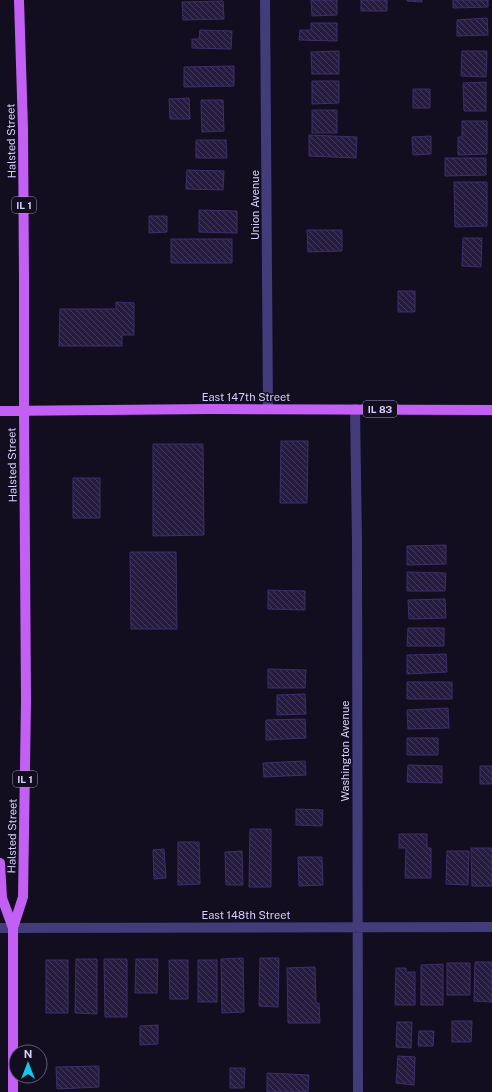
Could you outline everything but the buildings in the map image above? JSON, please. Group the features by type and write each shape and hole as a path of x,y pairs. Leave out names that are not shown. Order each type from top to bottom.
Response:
{"main road":[{"name":"Halsted Street","path":"13,1092 13,928 23,897 26,708 23,137 19,0"},
{"name":"East 147th Street","path":"0,411 268,409 492,410"},
{"name":"Halsted Street","path":"0,863 2,898 13,928"}],"street":[{"name":"Union Avenue","path":"265,0 268,409"},
{"name":"Washington Avenue","path":"355,409 357,542 358,1092"},
{"name":"East 148th Street","path":"0,928 492,927"}]}
